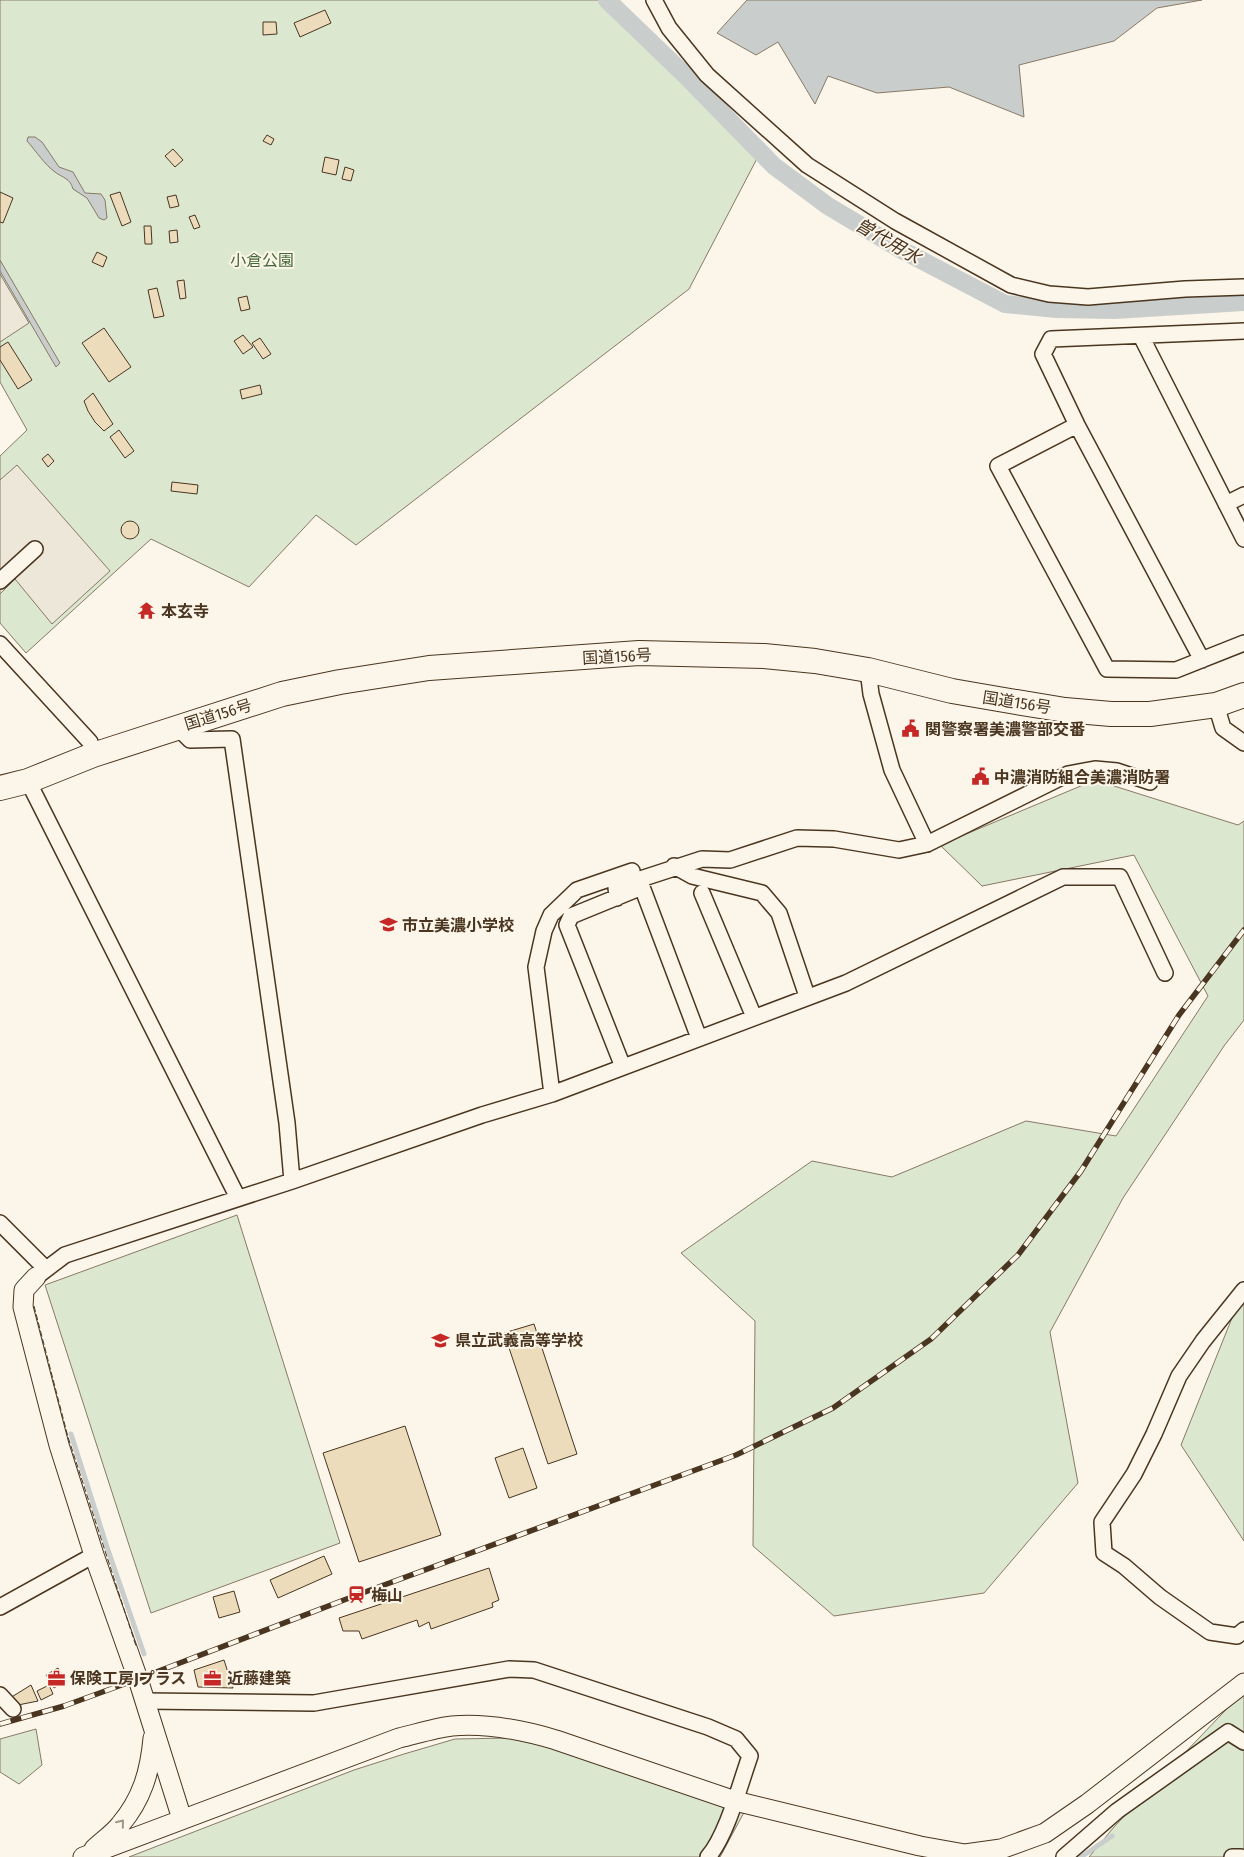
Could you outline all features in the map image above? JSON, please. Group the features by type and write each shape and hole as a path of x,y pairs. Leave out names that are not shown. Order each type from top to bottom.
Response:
{"highway":[{"name":"国道156号","path":"0,788 28,781 93,755 282,694 340,682 429,668 639,654 764,656 815,661 868,670 952,691 1065,710 1111,714 1150,714 1216,704 1244,695"}],"street":[{"path":"654,0 669,28 708,75 807,165 895,221 1011,284 1048,294 1088,297 1185,289 1244,287"},
{"path":"1202,660 1077,425 1043,354 1051,339 1244,331"},
{"path":"1141,336 1244,539"},
{"path":"1077,425 998,466 1108,669 1176,670 1244,643"},
{"path":"1226,504 1244,495"},
{"path":"0,581 34,549"},
{"path":"0,644 90,742 93,755"},
{"path":"868,670 871,694 892,770 927,844"},
{"path":"1216,704 1223,728 1244,743"},
{"path":"177,727 190,740 232,738 287,1122 292,1181"},
{"path":"617,898 616,887 702,859 730,860 798,838 834,838 899,850 927,844 1068,774 1094,769 1117,771 1150,782"},
{"path":"28,781 238,1198"},
{"path":"552,1094 536,966 544,931 550,915 577,890 626,873 669,864 679,867 692,876 762,893 779,913 807,996"},
{"path":"182,1819 145,1700 94,1555 59,1445 23,1307 24,1290 41,1273 65,1255 292,1181 482,1115 552,1094 807,996 846,983 1064,877 1120,877 1165,973"},
{"path":"623,1067 567,925 571,916 642,887 699,1038"},
{"path":"702,893 754,1017"},
{"path":"0,1223 41,1273"},
{"path":"1244,1290 1203,1341 1179,1376 1134,1474 1102,1522 1104,1553 1124,1566 1160,1597 1210,1632 1237,1636 1244,1630"},
{"path":"0,1607 94,1555"},
{"path":"145,1700 314,1702 509,1669 534,1670 708,1727 736,1739 750,1756 735,1801 714,1850 708,1857"},
{"path":"84,1856 399,1738 452,1726 494,1726 536,1734 735,1801 920,1846 965,1854 1007,1853 1045,1832 1087,1804 1244,1683"},
{"path":"0,1695 13,1709"},
{"path":"84,1856 120,1826 143,1791 151,1758 153,1728"},
{"path":"1064,1857 1117,1811 1228,1732 1244,1742"},
{"path":"1232,1857 1241,1857"}],"green space":[{"name":"小倉公園","path":"0,0 615,0 763,147 689,289 356,545 316,515 249,587 151,539 26,653 0,623 0,456 27,430 0,382"},
{"path":"1095,780 1238,825 1244,821 1244,1020 1224,1046 1123,1198 1050,1332 1078,1483 984,1593 834,1616 753,1546 755,1321 681,1253 812,1161 892,1177 1026,1121 1116,1136 1208,996 1134,855 982,886 940,845"},
{"path":"237,1215 340,1543 151,1613 45,1285"},
{"path":"1244,1302 1244,1541 1181,1445 1236,1308"},
{"path":"1244,1686 1244,1857 1089,1857 1114,1827 1241,1694"},
{"path":"36,1729 42,1765 19,1784 0,1772 0,1739"},
{"path":"509,1738 560,1750 748,1805 720,1857 129,1857 354,1770 404,1754 455,1739"}],"shaded area":[{"path":"747,0 1202,0 1157,8 1114,41 1019,65 1024,117 949,87 877,93 828,76 815,104 778,42 756,55 717,33"},
{"path":"28,137 35,137 42,142 59,167 73,172 85,193 101,194 105,200 107,218 104,220 99,218 87,198 73,189 68,180 48,166 27,141"},
{"path":"0,260 60,363 56,367 0,271"},
{"path":"0,274 29,323 0,342"},
{"path":"17,465 110,571 52,624 15,579 0,594 0,480"}],"building":[{"path":"325,10 331,23 300,37 294,23"},
{"path":"263,22 276,22 277,34 263,35"},
{"path":"267,135 274,139 271,145 263,141"},
{"path":"173,149 183,160 175,167 165,156"},
{"path":"325,157 339,160 336,175 322,172"},
{"path":"345,167 354,170 351,181 342,179"},
{"path":"0,192 13,198 3,223 0,222"},
{"path":"120,192 131,222 122,226 110,195"},
{"path":"176,195 179,206 170,208 167,197"},
{"path":"195,215 200,227 194,229 189,217"},
{"path":"144,226 151,226 152,244 145,244"},
{"path":"177,230 178,242 170,243 169,231"},
{"path":"97,252 107,257 103,267 92,262"},
{"path":"184,280 186,298 180,299 177,281"},
{"path":"157,288 164,316 154,318 148,290"},
{"path":"247,296 250,309 241,311 238,298"},
{"path":"104,328 131,367 109,382 82,343"},
{"path":"243,335 253,347 243,354 234,341"},
{"path":"260,338 271,354 263,359 252,343"},
{"path":"8,342 32,380 18,389 0,360 0,347"},
{"path":"260,385 262,394 242,399 240,390"},
{"path":"93,393 113,424 104,431 95,422 84,401"},
{"path":"119,430 134,451 125,458 110,437"},
{"path":"48,454 54,461 48,467 42,459"},
{"path":"172,482 198,485 197,494 171,491"},
{"path":"130,521 136,524 139,530 136,536 130,539 124,536 121,530 124,524"},
{"path":"534,1324 577,1454 548,1464 504,1333"},
{"path":"405,1426 441,1535 359,1562 323,1453"},
{"path":"523,1448 537,1488 509,1498 495,1458"},
{"path":"324,1556 332,1574 278,1598 270,1580"},
{"path":"489,1568 499,1600 492,1603 493,1607 431,1629 429,1622 419,1627 417,1620 362,1639 359,1631 343,1631 339,1618"},
{"path":"234,1591 240,1612 219,1618 213,1597"},
{"name":"近藤建築","path":"224,1660 233,1688 198,1687 194,1670"},
{"name":"保険工房Jプラス","path":"58,1668 66,1681 54,1688 46,1675"},
{"path":"31,1685 38,1701 18,1705 10,1698"},
{"path":"49,1685 53,1694 41,1700 37,1691"}],"waterway":[{"name":"曽代用水","path":"607,0 685,75 774,166 828,206 900,249 1005,304 1056,309 1114,310 1244,302"},
{"path":"71,1434 144,1654"},
{"path":"1081,1857 1112,1836"}],"railway":[{"path":"0,1724 64,1706 138,1679 357,1595 736,1455 833,1408 931,1339 1018,1255 1081,1171 1179,1015 1244,930"}],"fence":[{"path":"34,1306 68,1437 136,1646"}],"place":[{"name":"本玄寺","path":"147,611"},
{"name":"関警察署美濃警部交番","path":"911,729"},
{"name":"中濃消防組合美濃消防署","path":"980,777"},
{"name":"市立美濃小学校","path":"388,925"},
{"name":"県立武義高等学校","path":"441,1340"},
{"name":"梅山","path":"357,1595"},
{"name":"保険工房Jプラス","path":"56,1678"},
{"name":"近藤建築","path":"213,1678"}]}
